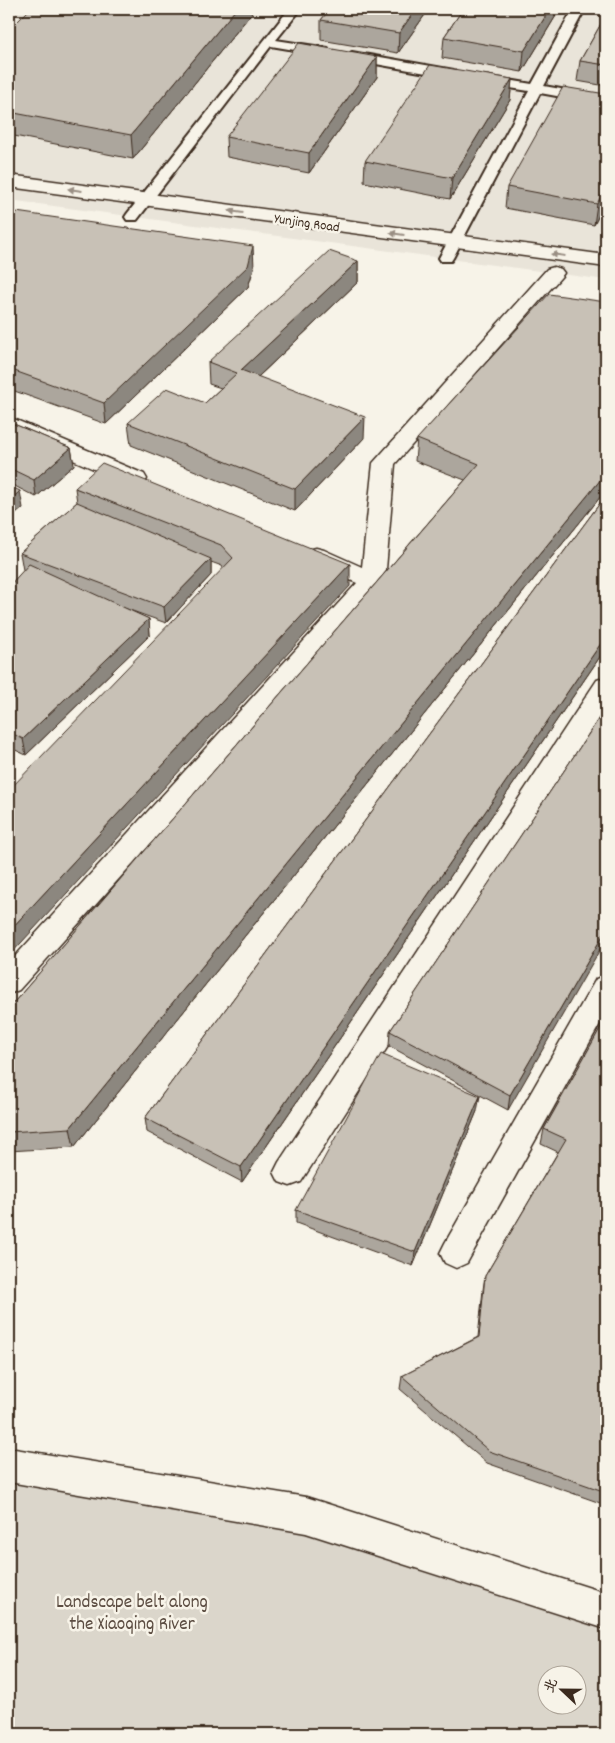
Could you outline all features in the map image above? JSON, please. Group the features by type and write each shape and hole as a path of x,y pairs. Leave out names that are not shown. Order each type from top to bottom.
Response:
{"street":[{"name":"Yunjing Road","path":"9,181 145,200 450,250 606,261"},
{"path":"122,215 152,219"},
{"name":"Yunjing Road","path":"426,256 450,250"},
{"name":"Yunjing Road","path":"450,250 465,261"},
{"path":"9,982 373,580 384,463 553,273"},
{"path":"9,424 154,487"},
{"path":"300,549 373,580"},
{"path":"290,1172 606,686"},
{"path":"456,1253 606,987"},
{"path":"9,1466 306,1515 606,1611"}],"lane":[{"path":"122,215 145,200 295,9"},
{"path":"450,250 579,9"},
{"path":"268,42 606,101"}],"shaded area":[{"path":"9,9 606,9 606,280 9,200"}],"green space":[{"name":"Landscape belt along the Xiaoqing River","path":"9,1465 173,1493 447,1561 606,1611 606,1734 9,1734"}],"building":[{"path":"30,9 236,9 131,135 9,112 9,30"},
{"path":"330,9 416,9 399,33 321,20"},
{"path":"463,9 550,9 524,51 444,37"},
{"path":"606,15 606,65 580,61"},
{"path":"299,43 377,57 309,153 226,137"},
{"path":"430,65 512,79 452,178 365,161"},
{"path":"563,87 606,94 606,186 597,204 507,187"},
{"path":"9,211 253,246 248,266 104,403 9,369"},
{"path":"329,251 358,261 241,370 365,417 295,489 128,423 167,388 205,403 237,373 208,362"},
{"path":"549,294 606,302 606,473 70,1128 9,1132 9,1008 479,464 417,439"},
{"path":"9,422 71,448 34,480 9,468"},
{"path":"102,463 350,564 9,931 9,790 233,558 221,545 75,488"},
{"path":"9,486 20,491 9,501"},
{"path":"606,495 606,636 241,1167 145,1118"},
{"path":"77,502 211,559 164,607 20,553"},
{"path":"29,564 149,619 23,739 9,732 9,586"},
{"path":"606,708 606,930 510,1095 390,1031"},
{"path":"606,1018 606,1492 489,1451 402,1376 479,1337 485,1276 566,1139 544,1129"},
{"path":"381,1054 480,1096 415,1252 296,1210"}]}
